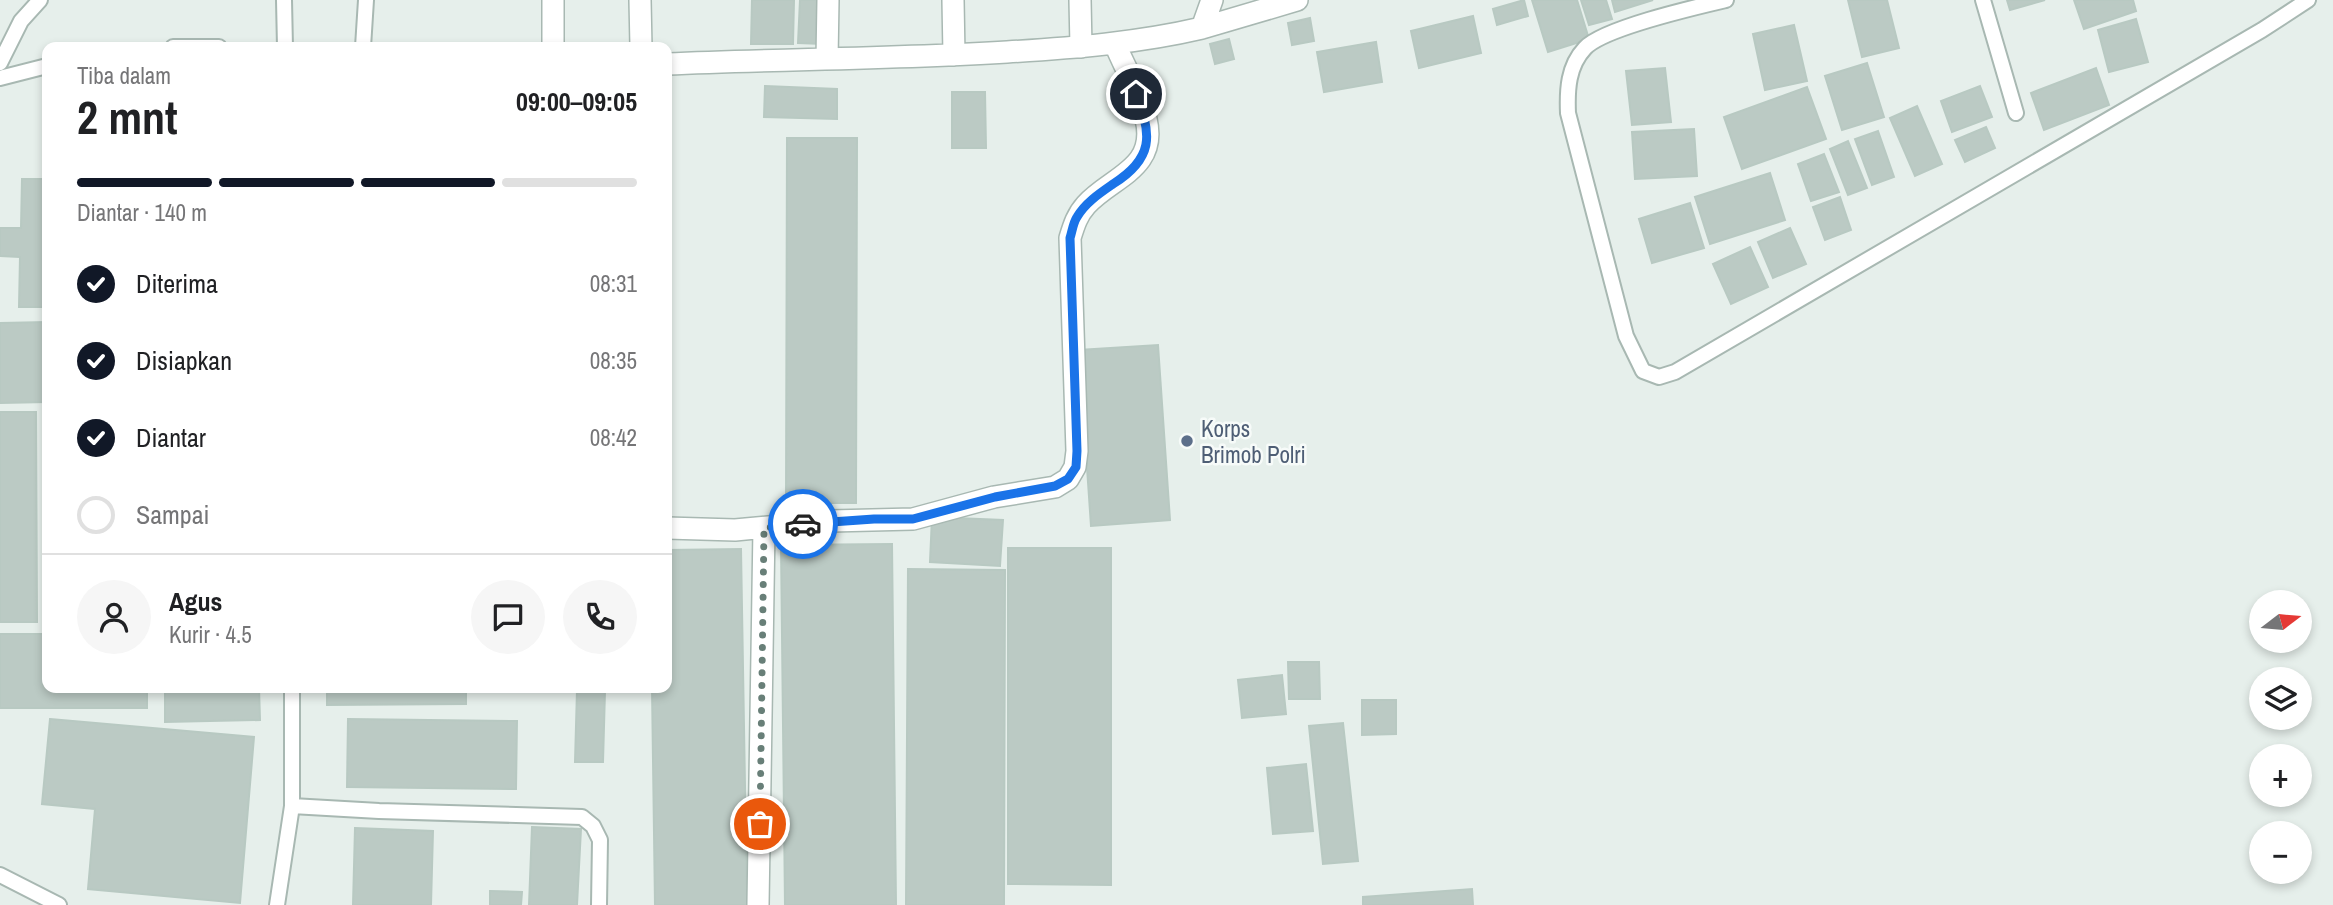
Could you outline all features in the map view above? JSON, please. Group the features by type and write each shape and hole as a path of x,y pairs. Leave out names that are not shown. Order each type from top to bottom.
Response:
{"street":[{"path":"554,0 554,42"},
{"path":"640,0 641,42"},
{"path":"827,59 828,0"},
{"path":"953,0 954,55"},
{"path":"1080,0 1081,47"},
{"path":"1202,27 1212,0"},
{"path":"672,64 954,55 1115,44 1202,27 1297,0"},
{"path":"672,528 735,530 831,521 913,519 995,497 1055,486 1068,479 1076,467 1077,451 1070,238 1076,218 1087,203 1124,178 1138,164 1146,146 1146,120 1115,44"},
{"path":"758,905 764,528"}],"lane":[{"path":"0,63 20,21 40,0"},
{"path":"284,0 285,42"},
{"path":"363,42 366,0"},
{"path":"1727,0 1670,14 1594,39 1582,50 1567,87 1568,113 1626,336 1643,371 1659,377 1687,365 2262,30 2308,0"},
{"path":"1983,0 2016,113"},
{"path":"0,78 42,67"},
{"path":"277,905 292,806 292,693"},
{"path":"292,806 393,812 582,817 593,827 600,840 599,905"},
{"path":"0,875 59,905"}],"building":[{"path":"752,0 794,0 793,44 751,44"},
{"path":"800,0 824,0 823,44 798,43"},
{"path":"1524,0 1528,16 1497,25 1493,9"},
{"path":"1532,0 1577,0 1589,39 1548,52"},
{"path":"1581,0 1606,0 1612,19 1589,25"},
{"path":"1612,0 1653,0 1615,12"},
{"path":"1848,0 1887,0 1899,48 1862,57"},
{"path":"2007,0 2045,0 2010,10"},
{"path":"2074,0 2133,0 2136,11 2084,29"},
{"path":"1473,16 1481,53 1419,68 1411,31"},
{"path":"1310,18 1314,41 1292,45 1288,23"},
{"path":"2136,19 2148,62 2109,72 2098,30"},
{"path":"1794,25 1807,81 1765,90 1753,34"},
{"path":"1229,39 1234,59 1215,64 1210,44"},
{"path":"1376,42 1382,82 1324,92 1317,52"},
{"path":"1867,63 1884,117 1842,130 1825,76"},
{"path":"1665,68 1671,122 1632,125 1626,71"},
{"path":"2096,68 2109,105 2044,130 2031,93"},
{"path":"765,86 837,89 837,119 764,117"},
{"path":"1980,86 1992,117 1952,132 1941,101"},
{"path":"1807,87 1826,139 1742,169 1724,117"},
{"path":"952,92 985,92 986,148 952,148"},
{"path":"1917,106 1942,164 1915,176 1890,118"},
{"path":"1986,127 1995,148 1965,162 1955,140"},
{"path":"1694,129 1697,176 1635,179 1632,132"},
{"path":"1878,131 1894,177 1872,185 1855,139"},
{"path":"787,138 857,138 856,503 786,503"},
{"path":"1848,141 1867,188 1848,195 1830,149"},
{"path":"1824,154 1839,192 1811,201 1798,164"},
{"path":"1770,173 1785,220 1710,244 1695,197"},
{"path":"22,179 42,179 42,307 19,307 20,257 0,256 0,228 21,228"},
{"path":"1840,197 1851,230 1825,240 1813,207"},
{"path":"1690,203 1704,248 1652,263 1639,219"},
{"path":"1790,228 1806,264 1773,278 1758,242"},
{"path":"1750,247 1768,287 1731,304 1713,264"},
{"path":"42,322 42,402 0,403 0,323"},
{"path":"1158,345 1170,520 1091,526 1079,350"},
{"path":"0,412 36,412 37,622 0,622"},
{"path":"932,517 1003,520 1000,566 930,562"},
{"path":"892,544 896,905 785,905 781,545"},
{"path":"1008,548 1111,548 1111,885 1008,884"},
{"path":"741,549 747,905 655,905 652,693 672,693 672,550"},
{"path":"908,569 1005,570 1004,905 906,905"},
{"path":"0,634 42,634 42,693 147,693 147,708 0,708"},
{"path":"1288,662 1319,662 1320,699 1289,699"},
{"path":"1282,675 1286,714 1242,718 1238,680"},
{"path":"165,693 259,693 260,720 165,722"},
{"path":"327,693 466,693 466,704 327,705"},
{"path":"577,693 605,693 603,762 575,762"},
{"path":"1362,700 1396,700 1396,734 1362,735"},
{"path":"50,719 254,737 240,903 88,889 95,809 42,804"},
{"path":"348,719 517,721 516,789 347,787"},
{"path":"1343,723 1358,861 1323,864 1309,726"},
{"path":"1306,764 1313,831 1273,834 1267,768"},
{"path":"532,827 581,829 577,905 529,905"},
{"path":"355,828 433,831 431,905 353,905"},
{"path":"1472,889 1473,905 1363,905 1363,897"},
{"path":"490,891 522,892 521,905 490,905"}],"way so far":[{"path":"760,824 764,528 803,524"}],"place":[{"name":"Korps Brimob Polri","path":"1187,441"}],"route":[{"path":"803,524 913,519 995,497 1055,486 1068,479 1076,467 1077,451 1070,238 1076,218 1087,203 1124,178 1138,164 1146,146 1146,120 1136,94"}]}
